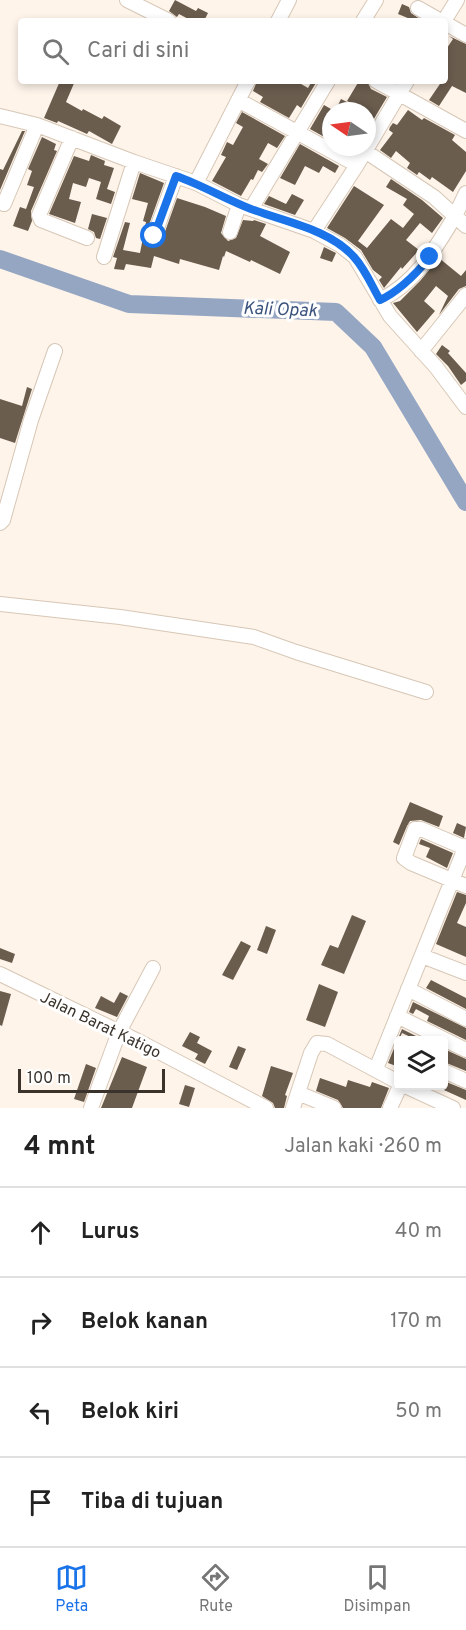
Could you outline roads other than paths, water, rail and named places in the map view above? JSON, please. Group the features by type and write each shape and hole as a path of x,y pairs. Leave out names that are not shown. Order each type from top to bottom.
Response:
{"street":[{"path":"127,0 163,18"},
{"path":"280,18 289,0"},
{"path":"365,18 376,0"},
{"path":"446,18 457,0"},
{"path":"417,8 436,18"},
{"path":"448,25 466,35"},
{"path":"196,183 246,84"},
{"path":"230,232 298,132 326,84"},
{"path":"381,84 466,131"},
{"path":"376,133 404,84"},
{"path":"238,100 357,165"},
{"path":"0,116 37,125 196,183 245,207 314,231 340,245 355,257 400,329 421,351 466,407"},
{"path":"4,204 37,125"},
{"path":"72,138 39,215 41,220 87,238"},
{"path":"314,231 363,156"},
{"path":"371,156 434,197 466,226"},
{"path":"104,257 134,162"},
{"path":"154,236 176,176"},
{"path":"380,300 398,289 423,266 455,216 466,193"},
{"path":"421,351 466,295"},
{"path":"0,523 3,520 31,420 55,351"},
{"path":"0,604 120,616 254,637 426,692"},
{"path":"376,1069 392,1048 397,1016 422,956 452,881 465,847 420,828 414,830 404,855 405,860 452,881 466,886"},
{"path":"422,956 466,973"},
{"path":"91,1108 119,1032 153,968"},
{"name":"Jalan Barat Katigo","path":"0,974 266,1108"},
{"path":"408,989 466,1019"},
{"path":"397,1016 466,1050"},
{"path":"293,1108 316,1043 327,1044 394,1081"},
{"path":"448,1073 466,1081"},
{"path":"390,1108 397,1090"},
{"path":"414,1090 453,1108"},
{"path":"298,1093 334,1108"}],"waterway":[{"name":"Kali Opak","path":"0,259 129,304 336,312 373,347 466,502"}]}
